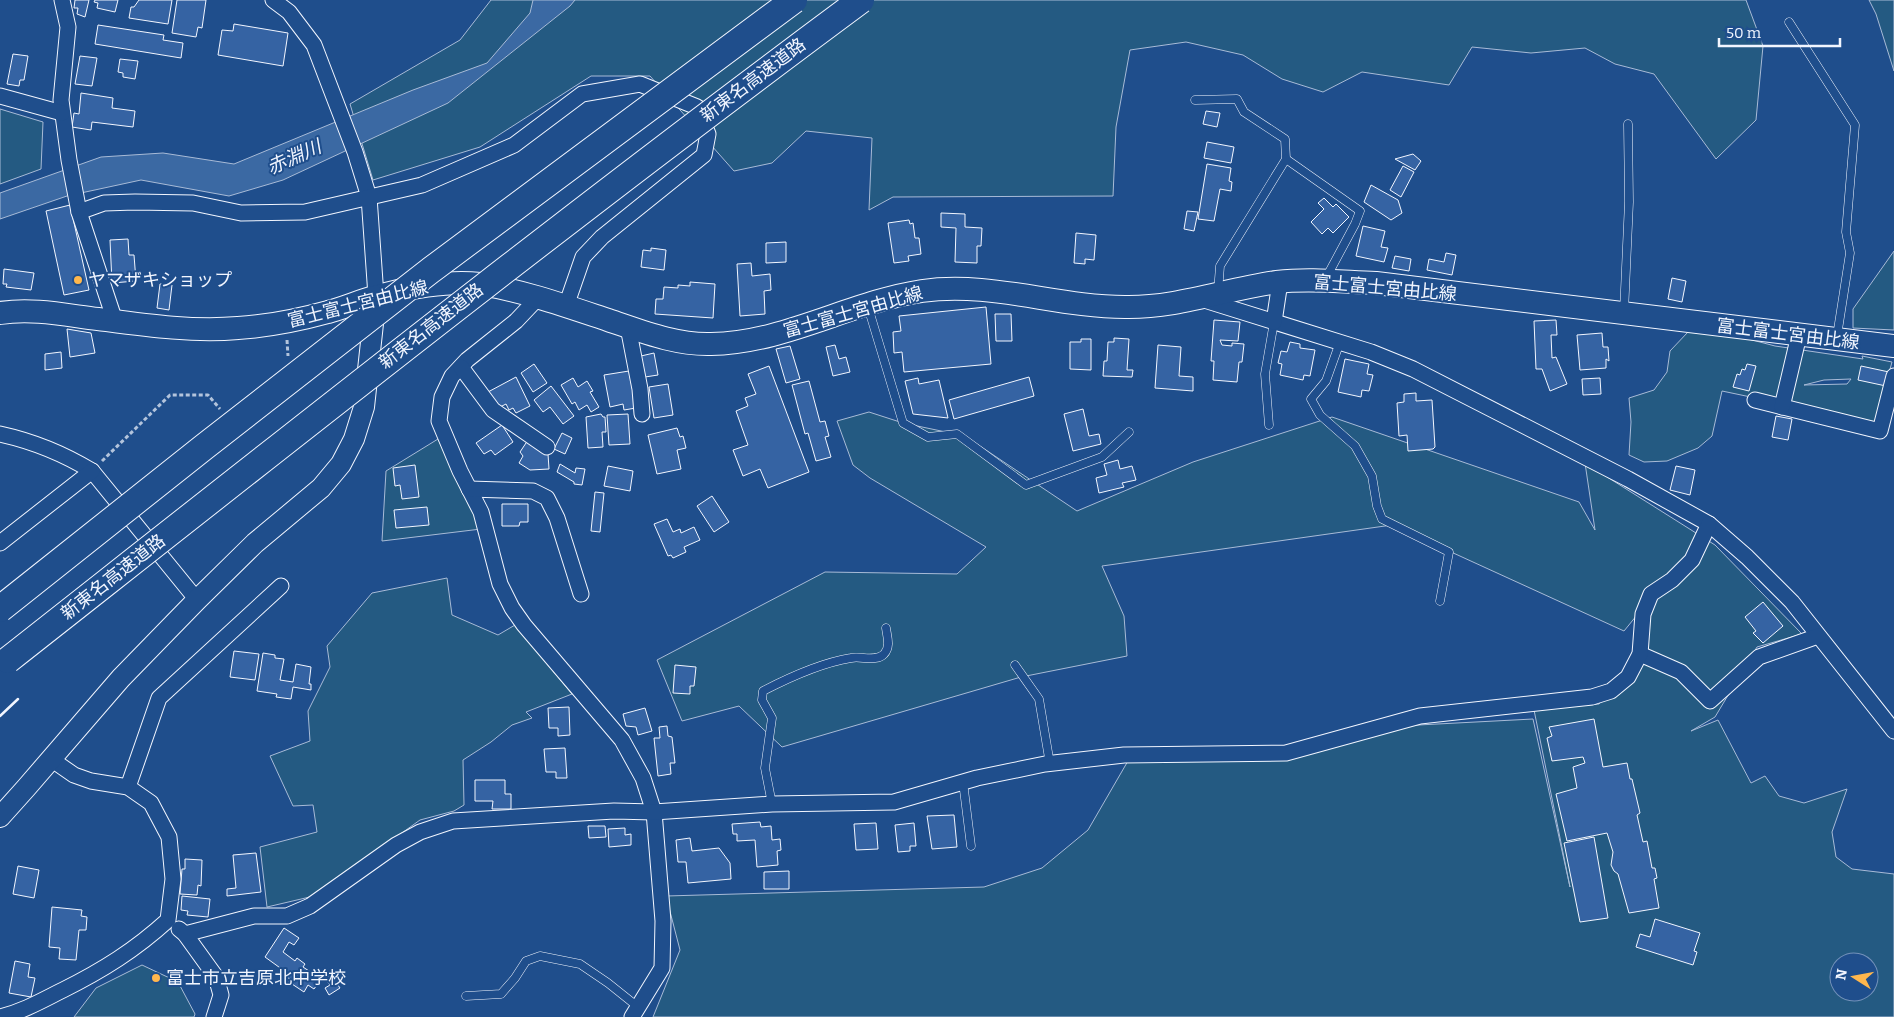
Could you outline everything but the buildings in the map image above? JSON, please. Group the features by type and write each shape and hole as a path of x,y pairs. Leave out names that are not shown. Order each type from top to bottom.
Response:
{"highway":[{"path":"0,609 431,270 794,0"},
{"name":"新東名高速道路","path":"8,660 475,292 742,88 861,0"}],"main road":[{"name":"富士富士宮由比線","path":"0,313 41,311 115,322 193,329 238,328 286,322 331,312 376,296 430,285 476,284 536,296 677,342 706,345 734,343 772,335 898,295 927,290 964,288 1123,307 1157,306 1280,282 1324,281 1376,283 1894,346"}],"street":[{"path":"62,0 68,27 61,100 69,160 79,206 115,322"},
{"path":"0,816 121,678 196,600 255,543 321,488 341,464 354,439 364,407 376,296 369,197 355,152 314,45 289,12 273,0"},
{"path":"79,206 135,202 193,203 241,213 305,212 422,186 514,145 582,94 640,84 696,107 708,134 704,155 602,237 583,257 566,306"},
{"path":"0,96 62,113"},
{"path":"1274,322 1280,282"},
{"path":"536,296 534,302 516,321 452,376 442,397 439,421 480,512 500,584 512,608 524,625 622,740 643,778 654,812 663,921 662,968 635,1012"},
{"path":"1209,296 1274,322 1370,352 1413,369 1628,478 1708,524 1747,557 1792,602 1894,731"},
{"path":"628,327 640,389 642,414"},
{"path":"1782,407 1799,335"},
{"path":"461,367 492,416 547,447"},
{"path":"1755,400 1880,431 1894,376"},
{"path":"0,434 19,438 74,460 92,471 196,600"},
{"path":"0,543 92,471"},
{"path":"469,489 533,491 547,498 556,518 581,594"},
{"path":"184,934 254,916 287,916 310,906 396,845 420,832 453,821 614,811 654,812 772,804 894,802 964,782 1050,764 1124,754 1286,753 1420,716 1592,697 1610,691 1628,677 1640,654 1643,614 1651,594 1672,580 1692,560 1708,524"},
{"path":"128,787 159,698 281,586"},
{"path":"1640,654 1681,672 1710,702 1759,657 1818,636"},
{"path":"0,1017 22,1011 99,972 129,953 168,920 173,879 169,837 151,803 128,787 91,781 74,775 51,760"},
{"path":"168,920 184,934 216,977 221,994 214,1017"}],"lane":[{"path":"1789,22 1855,125 1846,232 1850,253 1837,340"},
{"path":"1195,100 1237,99 1244,112 1285,139 1286,159 1220,266 1209,296"},
{"path":"1624,314 1629,202 1628,124"},
{"path":"1286,159 1360,211 1324,281"},
{"path":"867,305 903,423 928,437 956,434 1026,485 1102,458 1129,432"},
{"path":"1269,425 1265,374 1274,322"},
{"path":"1340,342 1326,381 1311,399 1320,416 1355,446 1372,476 1377,506 1382,519 1449,552 1440,600"},
{"path":"772,804 765,768 772,718 762,700 763,691 784,679 833,662 852,657 879,658 886,654 889,645 886,628"},
{"path":"1015,665 1039,698 1050,764"},
{"path":"964,782 972,846"},
{"path":"466,996 501,994 526,961 540,956 580,964 608,983 635,1012"}],"shaded area":[{"path":"491,0 1746,0 1763,46 1756,120 1716,159 1654,74 1615,64 1585,48 1531,53 1472,47 1449,85 1362,72 1323,92 1282,79 1243,55 1186,42 1130,50 1116,127 1113,196 893,197 869,210 872,138 806,131 772,163 734,171 650,76 591,76 480,147 373,180 350,104 460,40"},
{"path":"1869,0 1894,0 1894,71 1876,14"},
{"path":"0,109 43,122 41,169 0,184"},
{"path":"1894,251 1894,330 1853,328 1853,309"},
{"path":"1718,331 1775,346 1863,359 1862,356 1892,362 1875,423 1722,391 1712,436 1698,448 1667,461 1644,462 1629,455 1631,422 1629,398 1654,390 1667,372 1670,351 1688,332","holes":["1851,379 1847,384 1804,385 1824,380"]},
{"path":"869,412 903,423 965,436 1077,511 1193,462 1332,417 1579,502 1595,530 1585,463 1715,545 1802,634 1757,647 1715,717 1691,731 1718,720 1751,783 1765,776 1779,796 1804,803 1847,789 1832,832 1836,857 1852,869 1894,874 1894,1017 653,1017 680,950 666,896 984,887 1042,868 1088,830 1132,754 1286,753 1380,727 1533,719 1570,887 1534,710 1599,704 1628,677 1646,604 1624,631 1392,525 1102,566 1124,616 1127,656 1021,677 782,747 739,706 682,721 657,660 825,572 957,574 986,547 870,478 853,465 837,421"},
{"path":"438,439 481,529 382,541 386,471"},
{"path":"447,578 452,615 498,635 515,625 572,694 526,712 532,718 512,725 491,742 463,760 464,805 454,811 420,820 314,896 267,907 260,847 317,832 313,805 293,806 270,756 310,741 308,711 330,667 327,646 372,593"},
{"path":"142,965 178,982 195,1014 194,1017 74,1017 96,988"}],"water":[{"name":"赤淵川","path":"533,0 575,0 570,6 448,103 283,180 229,196 141,180 67,196 0,219 0,193 101,157 163,153 234,164 413,90 487,63 530,13"}],"wall":[{"path":"0,716 18,699"}],"place":[{"name":"ヤマザキショップ","path":"78,280"},
{"name":"富士市立吉原北中学校","path":"156,978"}]}
